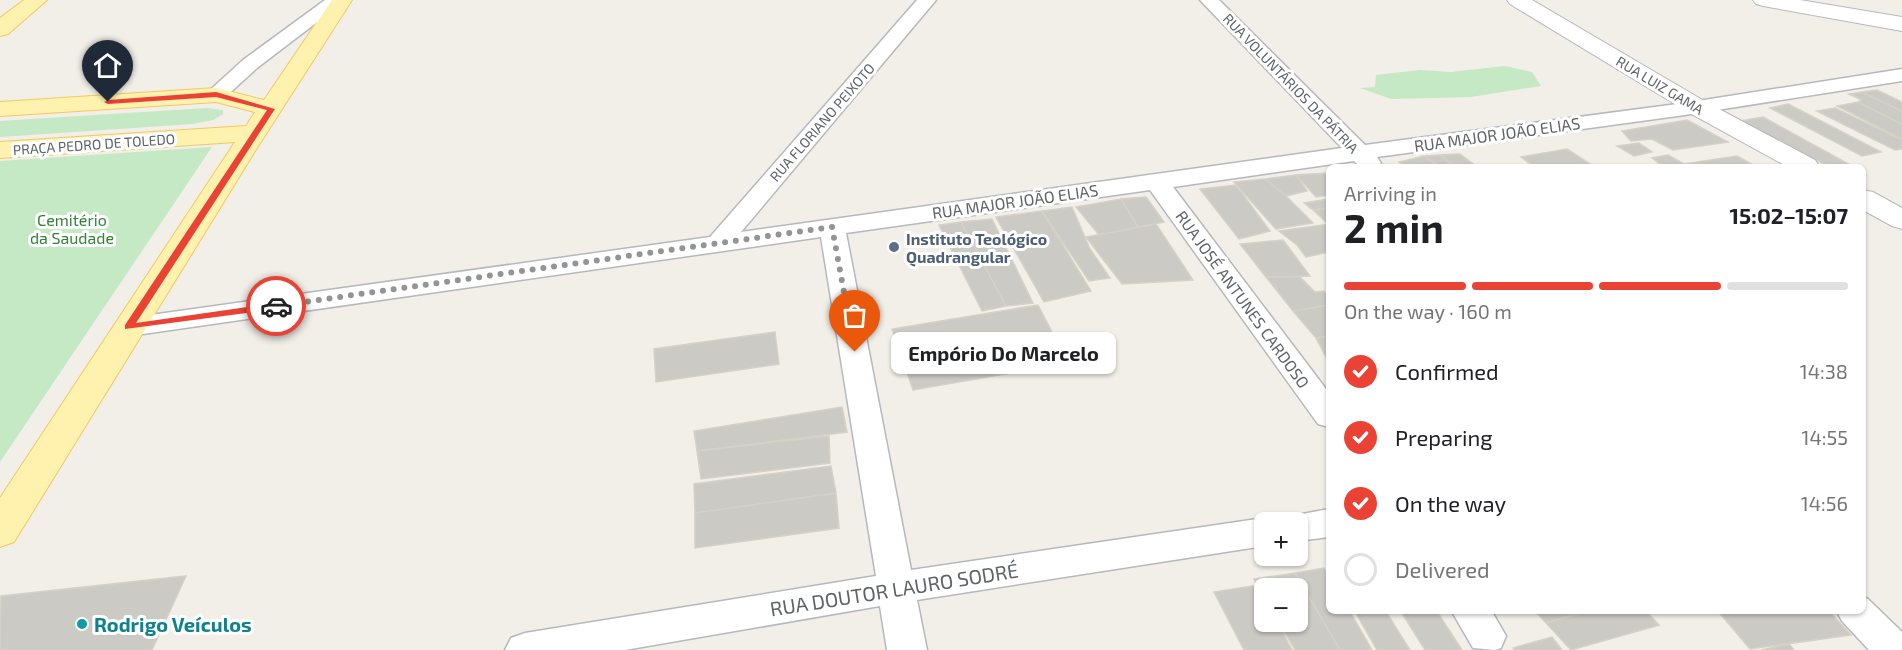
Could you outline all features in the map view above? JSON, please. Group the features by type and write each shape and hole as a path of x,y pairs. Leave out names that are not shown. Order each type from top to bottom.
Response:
{"main road":[{"path":"0,29 36,0"},
{"path":"0,531 129,327 342,0"},
{"path":"0,109 221,96 271,109"},
{"name":"PRAÇA PEDRO DE TOLEDO","path":"188,137 216,130 236,121 244,110 241,104 221,96"},
{"name":"PRAÇA PEDRO DE TOLEDO","path":"0,150 254,133"}],"street":[{"path":"221,96 250,64 337,0"},
{"name":"RUA FLORIANO PEIXOTO","path":"718,243 927,0"},
{"name":"RUA VOLUNTÁRIOS DA PÁTRIA","path":"1209,0 1366,160"},
{"name":"RUA LUIZ GAMA","path":"1517,0 1697,107 1801,164"},
{"path":"1762,0 1902,24"},
{"path":"1782,0 1808,0"},
{"name":"RUA MAJOR JOÃO ELIAS","path":"1328,164 1366,160 1902,75"},
{"name":"RUA MAJOR JOÃO ELIAS","path":"129,327 1156,182 1326,164"},
{"name":"RUA JOSÉ ANTUNES CARDOSO","path":"1156,182 1326,412"},
{"path":"1866,200 1902,219"},
{"path":"832,227 907,650"},
{"path":"1308,526 1326,523"},
{"name":"RUA DOUTOR LAURO SODRÉ","path":"525,650 896,588 1254,534"},
{"path":"1859,614 1894,650"}],"green space":[{"path":"1505,66 1532,72 1541,86 1471,97 1391,99 1360,88 1375,87 1376,75 1420,70 1451,72"},
{"path":"207,108 223,110 223,114 213,120 192,124 0,137 0,121"},
{"name":"Cemitério da Saudade","path":"212,147 0,462 0,161"}],"building":[{"path":"1877,90 1902,102 1902,111 1862,92"},
{"path":"1862,92 1902,111 1902,124 1858,102 1862,100 1849,94"},
{"path":"1858,102 1902,124 1902,139 1837,106"},
{"path":"1788,104 1881,152 1862,156 1770,108"},
{"path":"1835,108 1902,140 1902,149 1895,150 1817,111"},
{"path":"1763,117 1848,164 1824,164 1740,121"},
{"path":"1687,120 1728,142 1673,150 1652,139 1631,141 1622,131"},
{"path":"1639,143 1652,152 1634,156 1617,146"},
{"path":"1567,149 1590,164 1530,164 1521,157"},
{"path":"1460,154 1473,164 1452,164 1440,155"},
{"path":"1440,155 1452,164 1436,164 1424,156"},
{"path":"1668,155 1684,164 1660,164 1652,158"},
{"path":"1424,156 1435,164 1402,164 1399,162"},
{"path":"1737,156 1751,164 1684,164"},
{"path":"1326,173 1326,195 1316,197 1296,175"},
{"path":"1296,175 1307,191 1286,196 1265,179"},
{"path":"1265,179 1313,223 1276,229 1234,182"},
{"path":"1236,185 1270,231 1239,239 1200,189"},
{"path":"1146,197 1164,222 1138,227 1121,199"},
{"path":"1121,199 1138,227 1099,235 1076,207"},
{"path":"1326,199 1326,208 1313,210 1304,203"},
{"path":"1072,207 1090,249 1110,278 1089,281 1042,211"},
{"path":"1326,209 1326,222 1313,210"},
{"path":"1042,211 1091,291 1044,302 996,217"},
{"path":"992,219 1033,303 1006,306 961,222"},
{"path":"961,222 1006,306 982,311 939,225"},
{"path":"1156,224 1193,280 1122,284 1086,237"},
{"path":"1326,224 1326,253 1306,257 1297,245 1279,231"},
{"path":"1283,240 1310,276 1266,277 1240,244"},
{"path":"1266,277 1300,277 1315,292 1324,291 1326,293 1326,306 1293,311"},
{"path":"1038,305 1068,363 913,390 892,329"},
{"path":"1326,306 1326,336 1316,338 1293,311"},
{"path":"775,332 779,364 656,382 654,349"},
{"path":"1326,337 1326,357 1316,338"},
{"path":"842,407 847,432 697,451 694,431"},
{"path":"829,436 830,463 701,479 697,451"},
{"path":"831,466 836,493 695,513 694,484"},
{"path":"836,493 839,528 695,548 695,513"},
{"path":"1324,568 1326,572 1326,614 1351,614 1372,650 1340,650 1308,595 1308,578 1298,578 1295,573"},
{"path":"1295,573 1298,578 1261,578"},
{"name":"Rodrigo Veículos","path":"186,576 152,650 0,650 1,596"},
{"path":"1254,586 1254,632 1283,632 1292,650 1244,650 1214,592"},
{"path":"1308,595 1340,650 1295,650 1284,632 1308,632"},
{"path":"1356,614 1388,614 1410,650 1377,650"},
{"path":"1402,614 1439,614 1462,650 1425,650"},
{"path":"1538,614 1574,614 1546,623"},
{"path":"1579,614 1649,614 1659,625 1571,650 1546,623"},
{"path":"1720,614 1832,614 1851,635 1750,649"},
{"path":"1552,637 1562,650 1515,650 1513,648"},
{"path":"1789,644 1794,650 1761,650"}],"way so far":[{"path":"276,306 832,227 855,352"}],"place":[{"name":"Instituto Teológico Quadrangular","path":"894,247"},
{"name":"Empório Do Marcelo","path":"855,352"},
{"name":"Rodrigo Veículos","path":"82,624"}],"route":[{"path":"108,102 216,95 271,109 129,327 276,306"}]}
